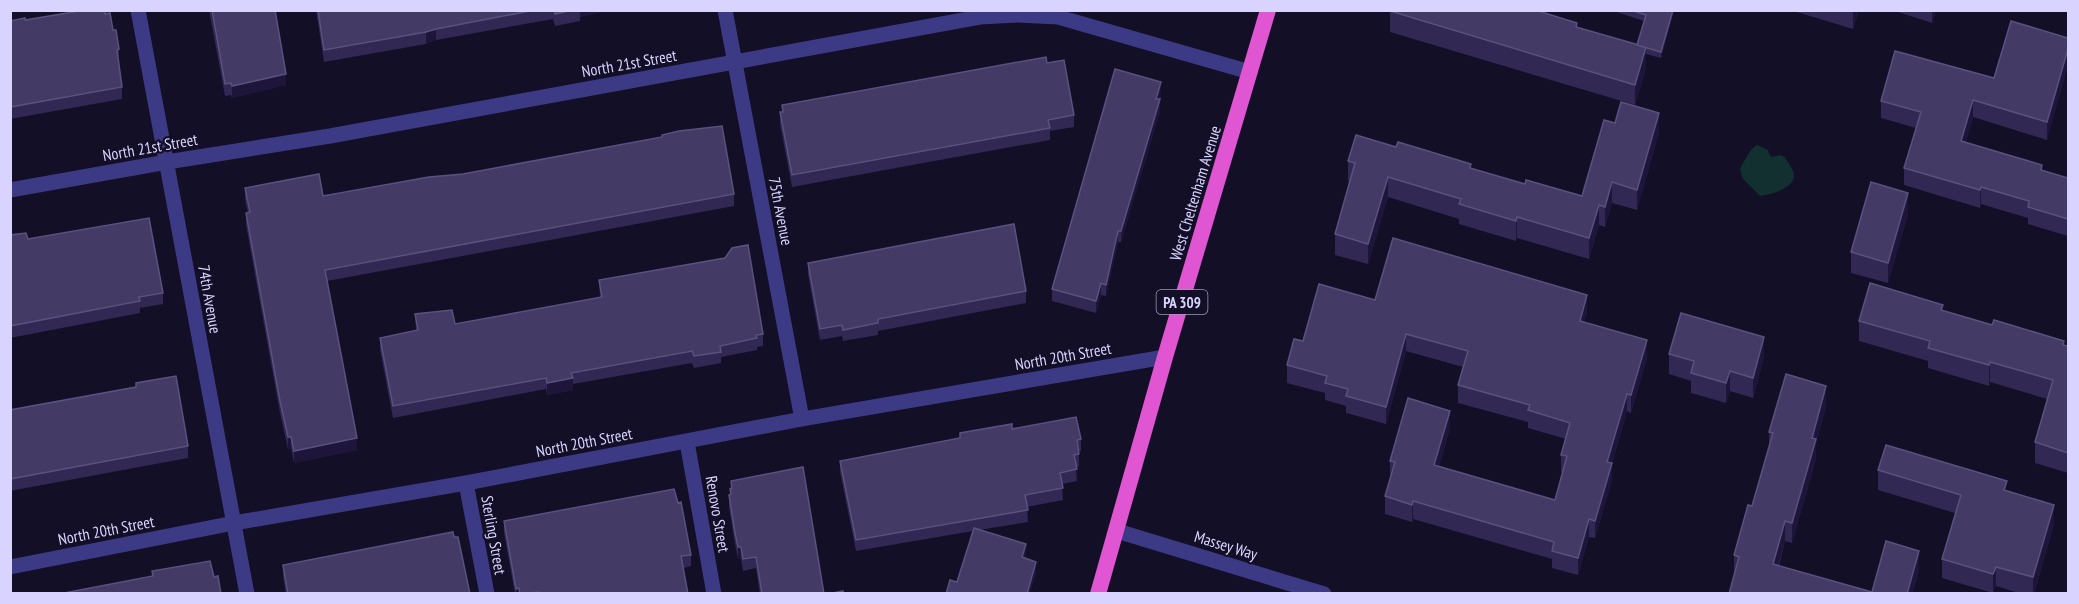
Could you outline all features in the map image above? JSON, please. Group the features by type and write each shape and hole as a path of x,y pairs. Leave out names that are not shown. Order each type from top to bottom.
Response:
{"highway":[{"name":"West Cheltenham Avenue","path":"1098,594 1165,357 1268,10"}],"street":[{"name":"74th Avenue","path":"138,10 247,594"},
{"name":"75th Avenue","path":"726,10 802,419"},
{"name":"North 21st Street","path":"10,190 330,136 980,17 1018,15 1058,18 1250,72"},
{"name":"North 20th Street","path":"10,567 234,523 466,483 802,419 1165,357"},
{"name":"Renovo Street","path":"687,442 714,594"},
{"name":"Sterling Street","path":"466,483 487,594"},
{"name":"Massey Way","path":"1117,531 1324,594"}],"green space":[{"path":"1757,145 1768,150 1772,157 1780,155 1785,157 1794,174 1794,179 1787,187 1760,196 1743,179 1740,169"}],"building":[{"path":"85,10 105,10 105,14 110,13 113,30 116,30 122,87 10,107 10,21"},
{"path":"212,10 275,10 286,74 232,86 231,83 225,84"},
{"path":"318,10 535,10 324,50"},
{"path":"554,10 573,10 555,14"},
{"path":"1390,10 1535,10 1577,23 1576,27 1646,47 1635,85"},
{"path":"1631,10 1673,10 1661,52 1637,45 1646,15"},
{"path":"2011,21 2068,38 2068,49 2047,122 1973,100 1961,141 2042,165 2041,170 2068,178 2068,219 2028,207 2029,201 1981,187 1980,190 1904,168 1921,112 1881,101 1895,51 1994,78"},
{"path":"1046,57 1047,63 1064,60 1074,115 1048,120 1050,128 792,175 780,112 783,112 782,105"},
{"path":"1115,69 1161,82 1156,99 1160,99 1121,231 1118,231 1106,285 1101,283 1096,301 1052,289"},
{"path":"1621,102 1659,113 1637,190 1612,182 1605,207 1599,205 1589,238 1517,217 1516,221 1459,204 1461,199 1388,177 1368,244 1335,234 1355,163 1348,161 1356,135 1396,147 1398,142 1471,164 1470,168 1525,184 1526,180 1582,196 1604,120 1615,123"},
{"path":"722,126 734,194 325,270 357,438 294,451 291,437 288,437 280,401 246,213 250,212 245,188 319,174 323,196 429,177 463,174 662,137 662,135 679,131"},
{"path":"1871,182 1908,193 1888,263 1851,252"},
{"path":"149,218 163,293 139,297 140,301 10,326 10,235 26,233 28,239"},
{"path":"1014,224 1026,291 878,319 878,323 843,330 842,325 820,329 808,263"},
{"path":"1393,238 1587,295 1580,321 1647,340 1631,395 1627,394 1607,462 1612,463 1595,521 1589,519 1578,558 1552,551 1554,542 1413,501 1412,505 1385,496 1395,462 1390,461 1408,398 1450,411 1434,465 1555,500 1567,456 1561,455 1570,423 1528,410 1530,405 1458,385 1468,351 1406,334 1386,407 1346,396 1348,389 1325,383 1327,376 1287,365 1294,339 1303,341 1319,284 1375,300"},
{"path":"748,245 763,334 756,335 757,338 720,346 721,352 694,356 692,351 571,373 573,378 547,383 546,378 393,406 380,338 418,330 415,314 452,310 455,324 602,297 599,280 725,258 732,248"},
{"path":"1870,283 1943,305 1941,310 1992,325 1994,320 2064,341 2063,345 2068,346 2068,453 2035,442 2053,380 1990,362 1989,365 1928,348 1930,341 1859,321"},
{"path":"1681,313 1764,337 1753,378 1730,371 1726,383 1691,373 1694,361 1669,354"},
{"path":"1786,374 1826,386 1812,438 1816,439 1792,523 1785,521 1773,564 1872,592 1886,541 1919,551 1907,594 1729,594 1739,557 1734,555 1748,505 1752,506 1773,433 1769,432"},
{"path":"176,376 188,446 10,479 10,410 136,387 136,383"},
{"path":"1076,417 1081,439 1077,440 1079,454 1074,455 1077,469 1060,473 1063,488 1025,495 1028,510 856,540 840,461 960,438 960,433 1012,424 1012,429"},
{"path":"1886,445 2007,481 2004,490 2054,505 2033,577 1996,567 1993,574 1942,559 1961,495 1878,470"},
{"path":"803,467 824,594 762,594 756,557 743,559 741,547 738,547 729,495 732,488 731,481"},
{"path":"674,489 678,503 681,502 691,555 681,556 688,594 538,594 538,592 520,594 519,588 516,589 504,521"},
{"path":"974,528 1026,544 1022,557 1036,562 1027,594 946,594 950,580 957,582"},
{"path":"453,532 454,537 458,537 470,594 288,594 283,565"},
{"path":"210,561 214,577 218,576 221,594 59,594 153,576 152,571"}]}
